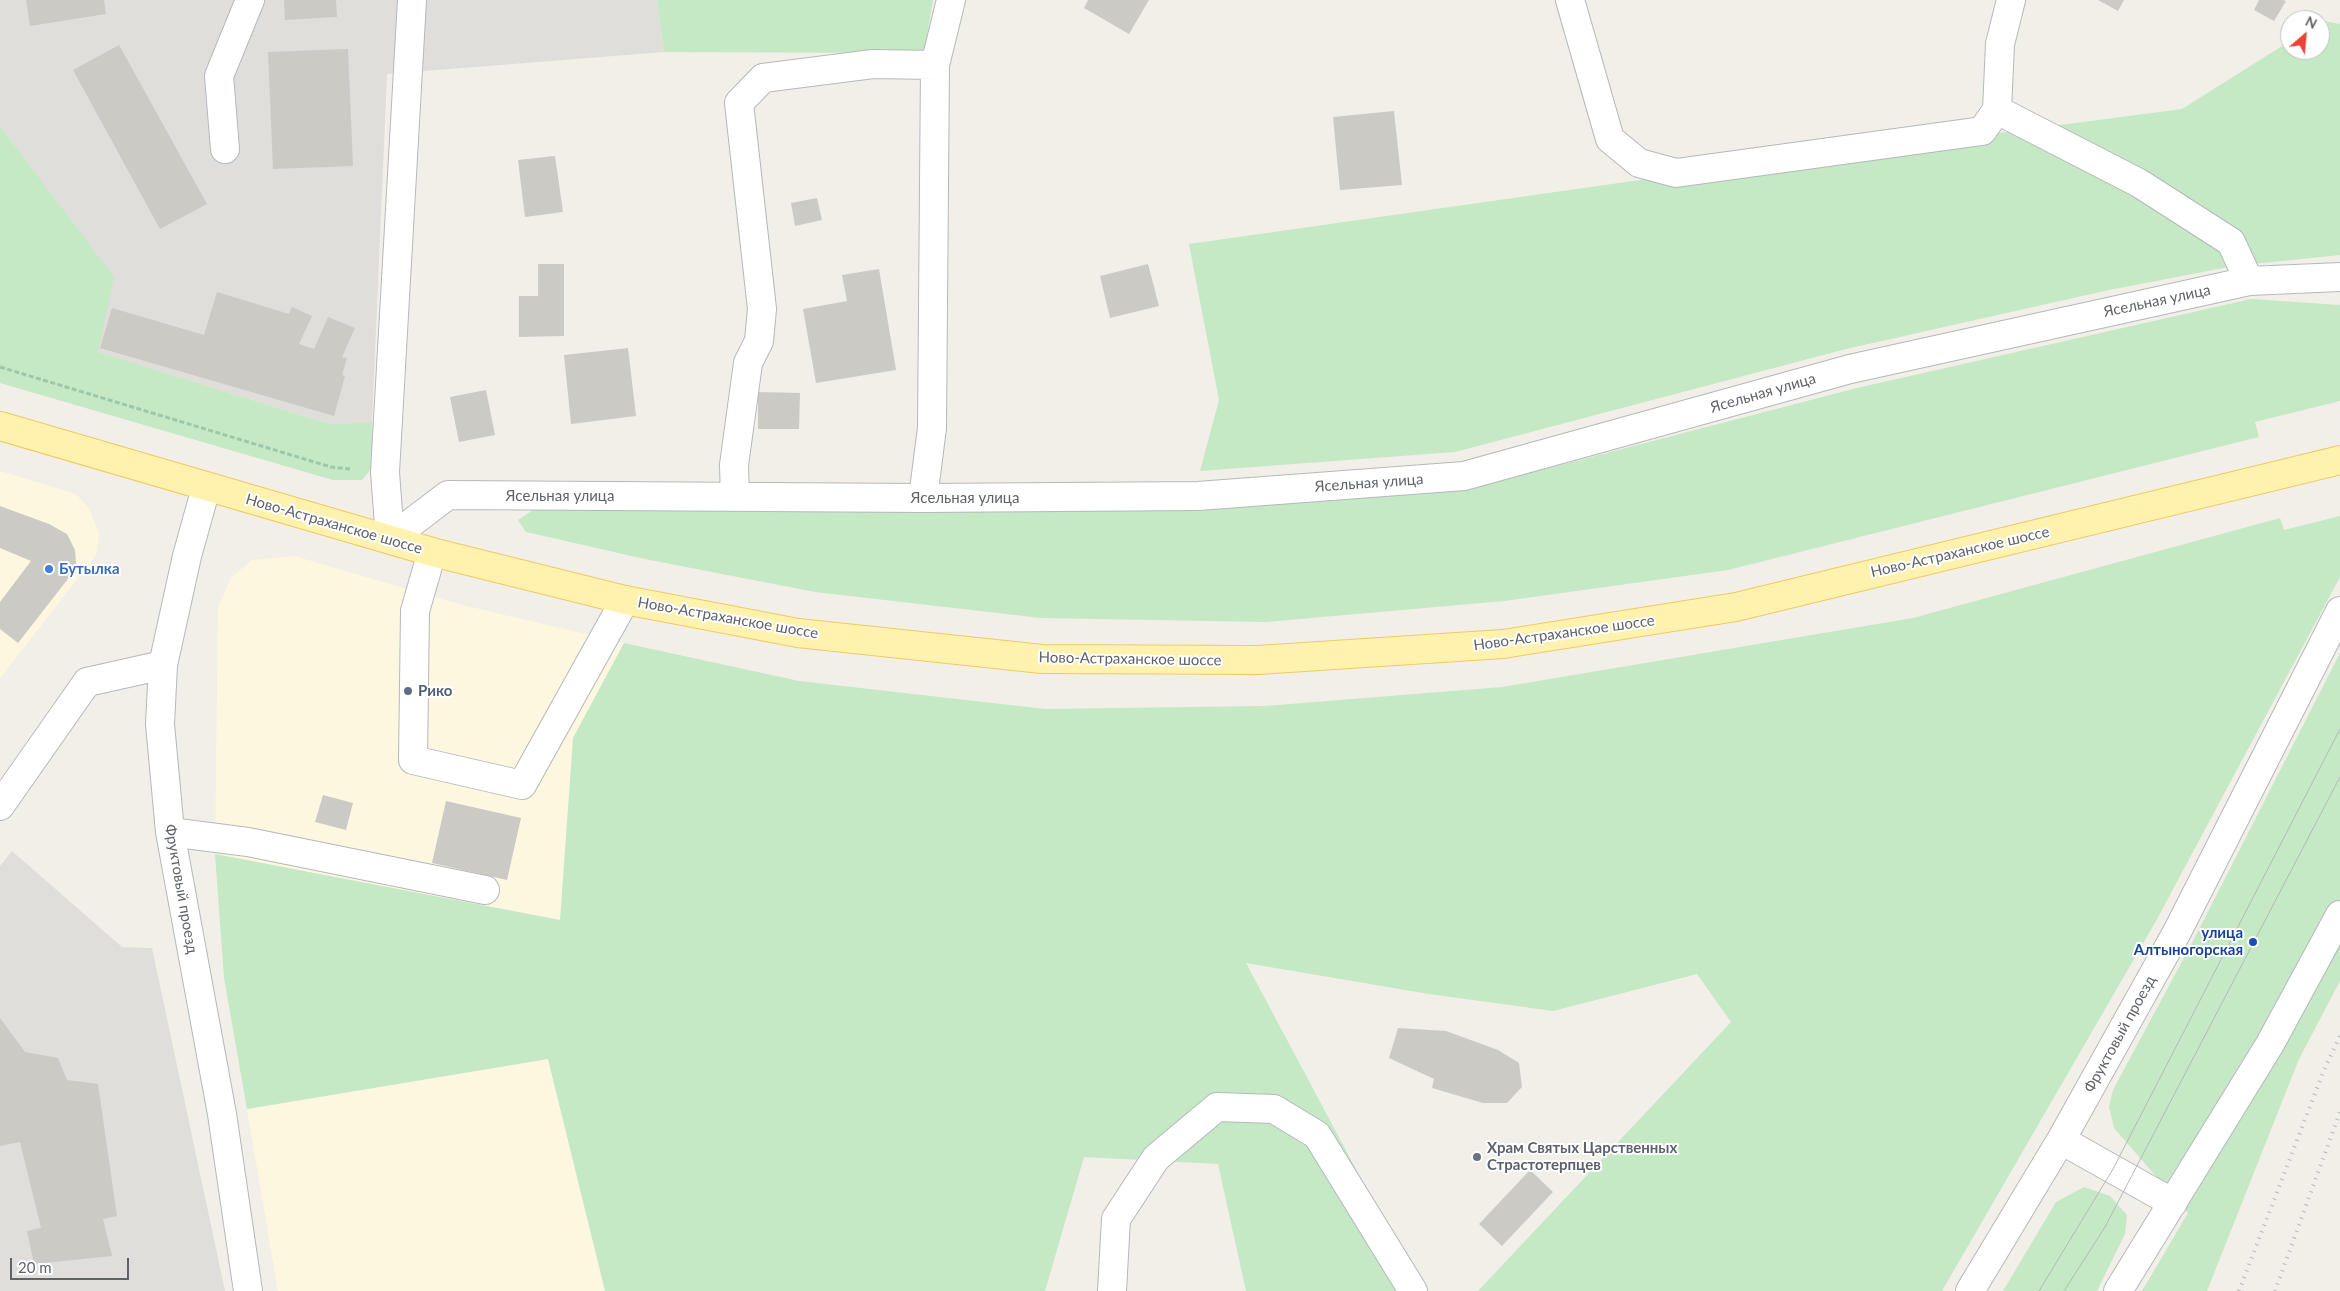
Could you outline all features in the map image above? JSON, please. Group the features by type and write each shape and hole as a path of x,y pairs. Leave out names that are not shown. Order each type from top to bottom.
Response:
{"main road":[{"name":"Ново-Астраханское шоссе","path":"0,426 206,488 432,552 625,600 798,633 1042,659 1258,660 1503,644 1736,607 2340,460"}],"street":[{"path":"225,149 220,76 250,0"},
{"path":"390,539 385,472 412,0"},
{"path":"923,498 932,428 935,65 950,0"},
{"path":"1570,0 1610,139 1639,163 1676,173 1982,131 1997,110 2000,44 2011,0"},
{"path":"735,498 734,465 748,363 759,341 762,309 740,103 763,78 873,64 935,65"},
{"path":"1997,110 2138,183 2231,242 2249,281"},
{"name":"Ясельная улица","path":"390,539 448,495 735,498 1198,496 1464,476 1850,368 2249,281 2340,277"},
{"name":"Фруктовый проезд","path":"206,488 163,665 160,724 170,832 222,1114 248,1291"},
{"path":"432,552 415,611 413,760 522,785 625,600"},
{"name":"Фруктовый проезд","path":"1970,1291 2061,1140 2176,932 2340,611"},
{"path":"0,806 87,682 163,665"},
{"path":"170,832 248,842 485,890"},
{"path":"2118,1291 2270,1044 2340,914"},
{"path":"1112,1291 1116,1219 1156,1158 1217,1107 1274,1109 1317,1135 1413,1291"},
{"path":"2061,1140 2173,1203"}],"path":[{"path":"0,367 332,467 385,472"}],"shaded area":[{"path":"0,0 657,0 664,52 387,74 372,422 329,424 97,352 113,277 0,126"},
{"path":"0,471 76,494 90,510 99,534 96,555 0,678"},
{"name":"Рико","path":"294,556 462,605 624,643 573,738 561,920 215,854 218,607 231,578 252,560"},
{"path":"12,851 122,947 152,948 225,1291 0,1291 0,866"},
{"path":"548,1059 605,1291 278,1291 247,1109"}],"green space":[{"path":"657,0 933,0 924,53 664,52"},
{"path":"2330,22 2340,24 2340,255 2234,266 2109,290 1846,349 1455,452 1200,471 1219,400 1189,244 1626,182 2182,109 2280,47 2280,60 2330,60"},
{"path":"0,126 114,277 98,352 329,424 372,422 374,465 362,480 333,480 0,383"},
{"path":"2251,299 2340,305 2340,401 2255,422 2259,437 1728,570 1504,601 1266,622 1041,618 815,592 645,559 526,532 518,520 533,510 1195,511 1464,490 1857,388"},
{"path":"2340,516 2340,577 2156,921 1942,1291 1478,1291 1731,1022 1697,974 1553,1011 1429,994 1246,963 1421,1291 1246,1291 1218,1164 1084,1157 1045,1291 605,1291 548,1059 247,1109 224,978 215,854 560,920 573,738 624,643 799,681 1045,709 1265,706 1502,687 1913,618 2280,518 2284,530"},
{"path":"2340,653 2340,981 2299,1059 2207,1291 2142,1291 2188,1213 2114,1128 2109,1107 2113,1090 2193,941"},
{"path":"2084,1187 2110,1196 2127,1215 2125,1234 2097,1291 2003,1291 2056,1202"}],"building":[{"path":"26,0 104,0 106,14 30,26"},
{"path":"284,0 336,0 337,17 285,20"},
{"path":"1088,0 1149,0 1129,34 1084,8"},
{"path":"2098,0 2124,0 2118,11"},
{"path":"2259,0 2286,1 2274,21 2254,10"},
{"path":"119,45 207,204 160,229 73,70"},
{"path":"348,49 353,166 273,169 268,52"},
{"path":"1394,111 1402,185 1340,190 1333,117"},
{"path":"555,156 563,212 525,217 518,160"},
{"path":"817,198 822,220 795,226 791,203"},
{"path":"538,264 564,264 564,336 519,337 519,296 538,296"},
{"path":"1148,264 1159,306 1110,318 1100,276"},
{"path":"879,269 896,370 816,383 803,309 847,301 842,275"},
{"path":"217,292 289,314 292,307 312,316 299,344 314,349 328,317 355,328 342,357 347,358 342,375 345,376 334,416 100,348 112,308 204,335"},
{"path":"628,348 636,416 571,424 564,355"},
{"path":"486,390 495,435 459,442 450,397"},
{"path":"758,392 800,393 799,429 758,429"},
{"name":"Бутылка","path":"0,506 49,524 67,534 75,550 76,563 71,575 18,643 0,629 0,602 31,561 0,548"},
{"path":"323,795 353,803 346,830 315,822"},
{"path":"446,801 521,818 507,880 432,863"},
{"path":"0,1018 25,1052 58,1058 67,1080 98,1084 117,1216 103,1219 112,1256 34,1264 27,1231 41,1228 20,1142 0,1146"},
{"path":"1398,1028 1446,1031 1498,1050 1519,1063 1522,1087 1507,1103 1483,1103 1432,1088 1434,1079 1389,1058"},
{"path":"1530,1170 1553,1192 1502,1246 1479,1224"}],"tram line":[{"path":"2039,1291 2113,1169 2340,729"},
{"path":"2064,1291 2105,1227 2340,777"}],"railway":[{"path":"2239,1291 2324,1070 2340,1036"},
{"path":"2275,1291 2340,1112"}],"place":[{"name":"Бутылка","path":"49,569"},
{"name":"Рико","path":"408,691"},
{"name":"улица Алтыногорская","path":"2253,942"},
{"name":"Храм Святых Царственных Страстотерпцев","path":"1477,1157"}]}
